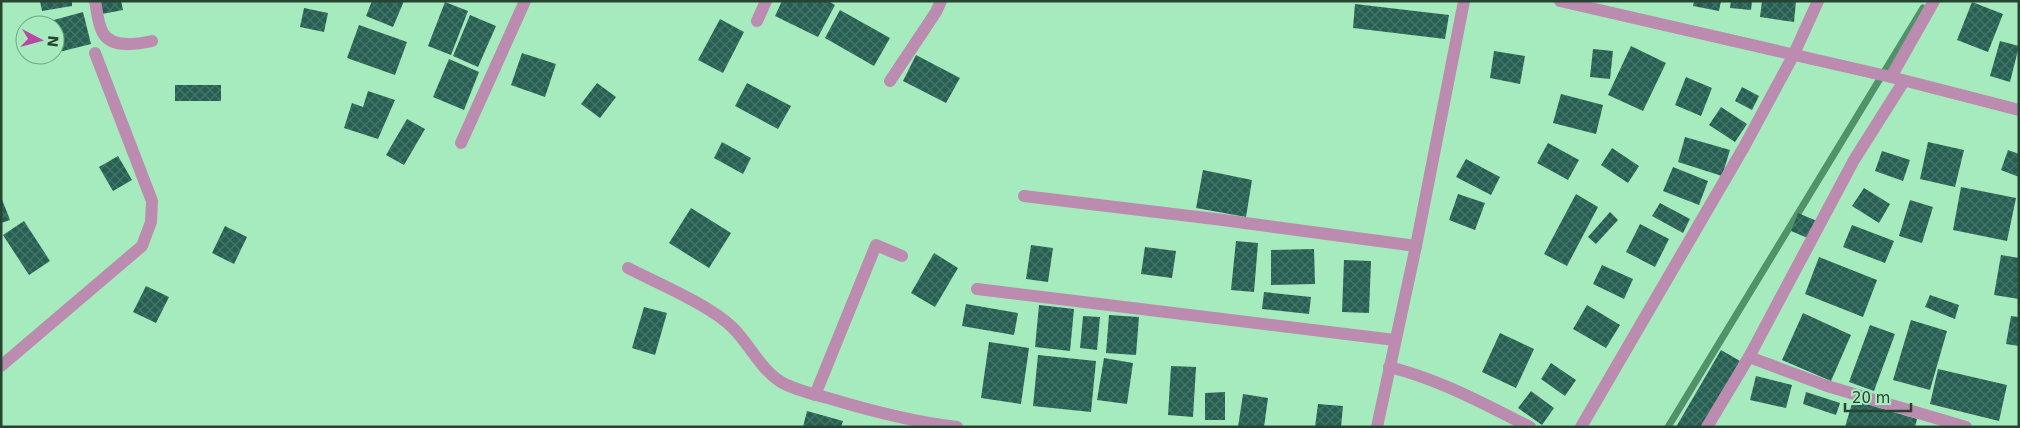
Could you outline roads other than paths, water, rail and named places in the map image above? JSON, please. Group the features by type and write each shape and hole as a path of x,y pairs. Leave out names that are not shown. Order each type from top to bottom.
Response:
{"street":[{"path":"95,1 102,33 110,40 130,45 152,41"},
{"path":"461,143 525,1"},
{"path":"757,20 766,1"},
{"path":"890,81 936,12 941,1"},
{"path":"1377,427 1416,246 1464,1"},
{"path":"1560,1 1893,78 2019,110"},
{"path":"1581,427 1729,173 1793,56 1818,1"},
{"path":"1707,427 1749,357 1854,160 1893,78 1934,1"},
{"path":"1,366 142,246 151,222 152,201 95,53"},
{"path":"1024,196 1416,246"},
{"path":"816,394 876,245 902,256"},
{"path":"628,268 719,316 733,328 772,375 781,382 898,418 957,427"},
{"path":"977,290 1395,340"},
{"path":"1749,357 1827,386 1966,427"},
{"path":"1389,367 1413,373 1454,389 1530,427"}],"waterway":[{"path":"1668,427 1923,8"}]}
